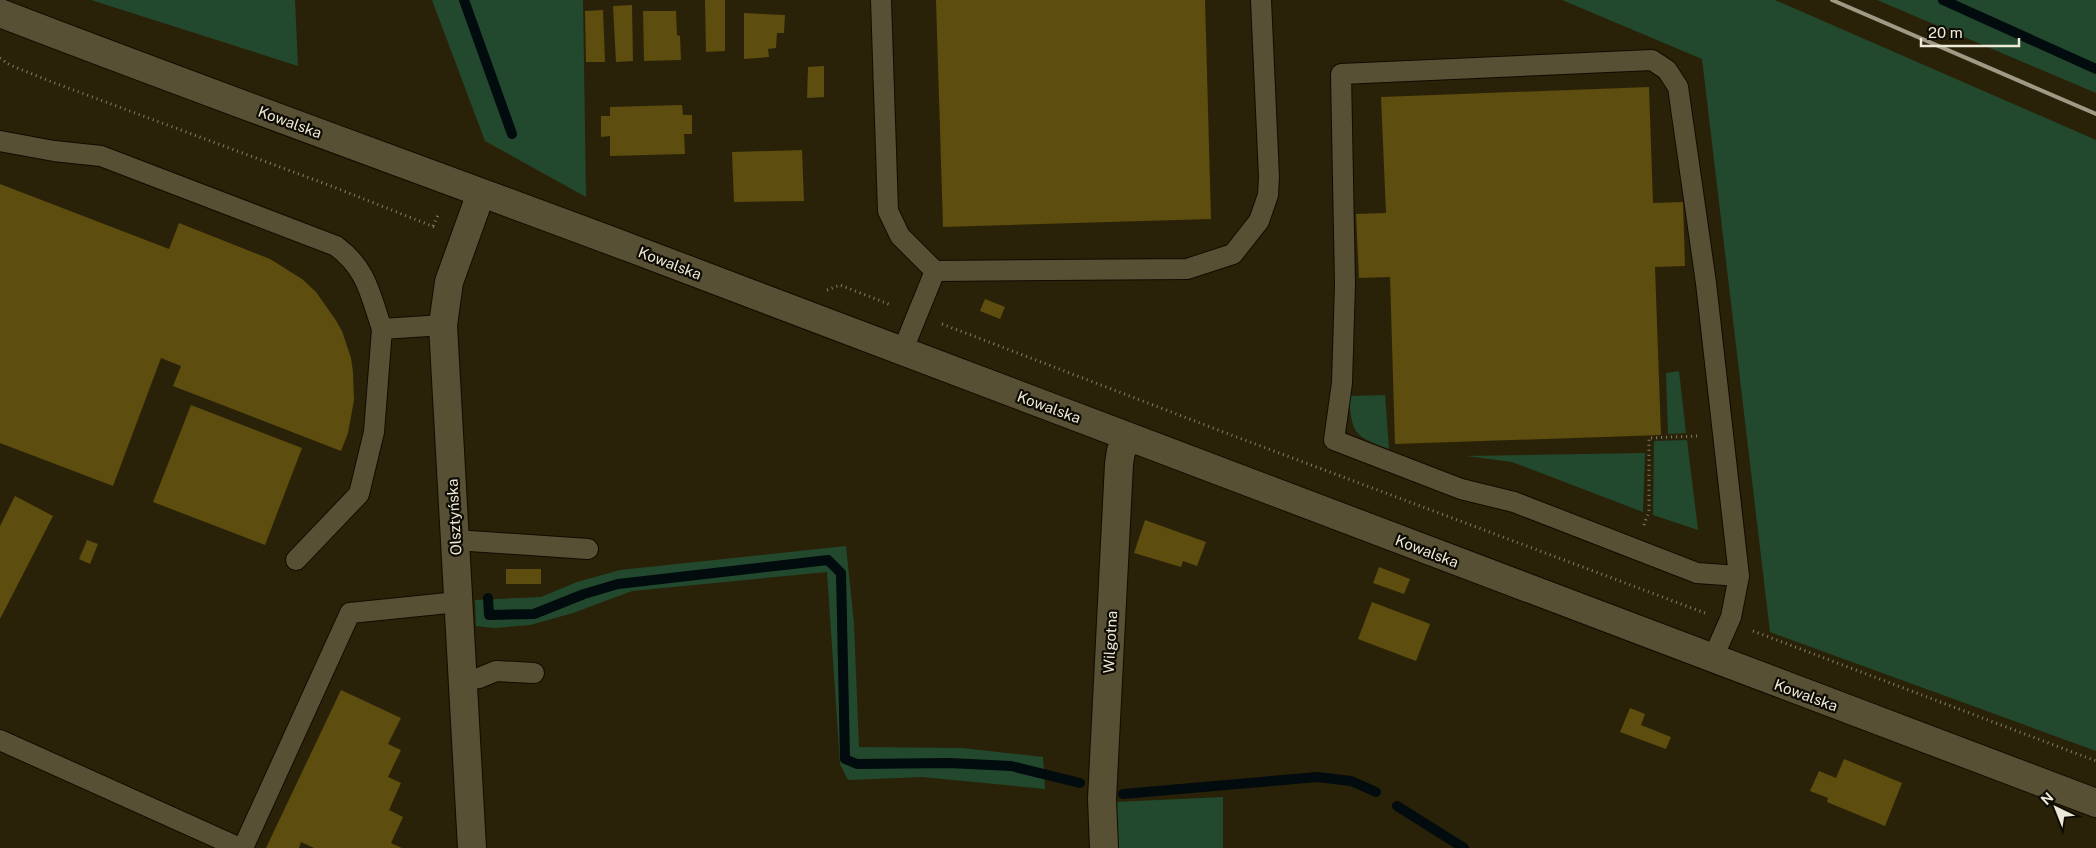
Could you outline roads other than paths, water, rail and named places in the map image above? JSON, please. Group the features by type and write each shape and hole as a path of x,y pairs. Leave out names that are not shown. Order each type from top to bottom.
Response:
{"street":[{"name":"Kowalska","path":"0,13 902,352 1712,660 2096,803"},
{"name":"Olsztyńska","path":"472,848 470,679 458,602 443,325 449,282 481,193"},
{"name":"Wilgotna","path":"1104,848 1102,799 1119,474 1121,451 1128,438"}],"lane":[{"path":"881,0 888,211 900,236 935,271 1187,269 1233,254 1259,221 1268,195 1261,0"},
{"path":"1712,660 1728,622 1739,576 1706,283 1678,87 1667,70 1652,60 1341,74 1345,284 1342,384 1334,440 1461,489 1514,502 1697,573 1739,576"},
{"path":"0,141 45,150 101,156 336,246 350,256 366,278 382,328 374,432 359,494 296,560"},
{"path":"902,352 935,271"},
{"path":"382,328 443,325"},
{"path":"455,540 588,549"},
{"path":"0,740 242,848 350,613 458,602"}],"waterway":[{"path":"464,0 512,134"},
{"path":"1943,0 2096,69"},
{"path":"488,598 489,615 534,614 584,594 618,584 828,560 841,573 845,759 857,764 949,763 1011,766 1080,783"},
{"path":"1123,794 1317,777 1351,781 1376,792"},
{"path":"1397,806 1464,848"}],"railway":[{"path":"1832,0 2096,114"}]}
